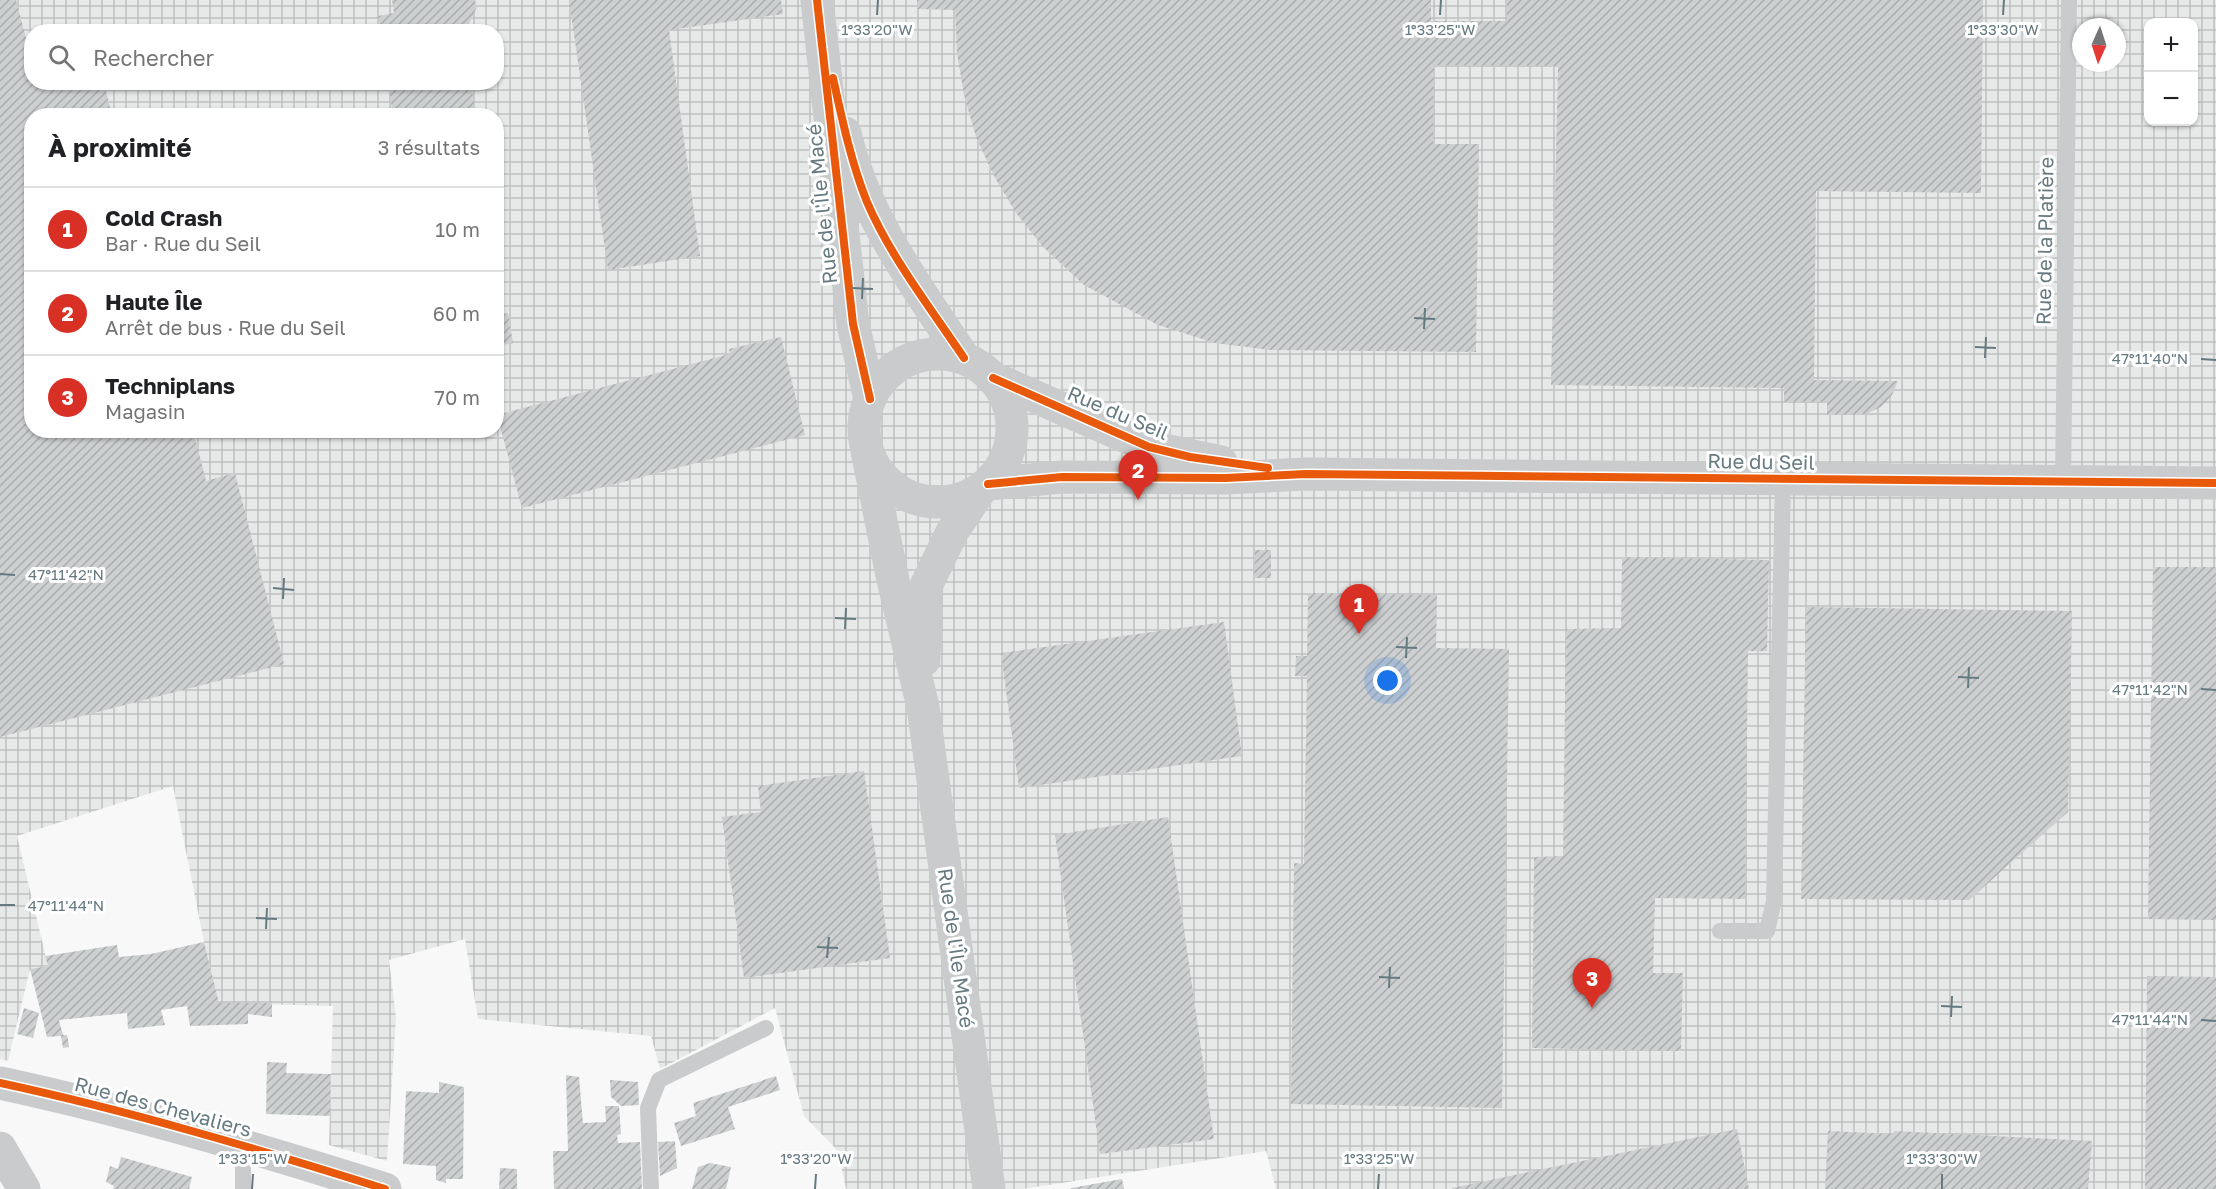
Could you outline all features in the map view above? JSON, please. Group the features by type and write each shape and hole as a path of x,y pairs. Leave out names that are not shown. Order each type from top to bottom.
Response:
{"street":[{"name":"Rue de l'Île Macé","path":"817,2 848,143 867,202 884,233 964,358"},
{"name":"Rue de l'Île Macé","path":"817,2 853,324 870,399"},
{"path":"940,354 964,358 978,365 993,378 1008,403 1012,433 1003,465 985,486 966,497 944,502 910,497 884,478 867,451 864,423 870,399 885,376 909,360 940,354"},
{"name":"Rue du Seil","path":"993,378 1149,447 1190,457 1306,474"},
{"name":"Rue de l'Île Macé","path":"867,451 893,580 924,707 989,1189"},
{"name":"Rue du Seil","path":"985,486 1062,477 1225,478 1306,474 2216,483"},
{"name":"Rue de l'Île Macé","path":"924,707 926,586 952,532 985,486"},
{"name":"Rue des Chevaliers","path":"0,1083 67,1097 243,1145 385,1189"},
{"path":"0,1148 24,1189"}],"lane":[{"name":"Rue de la Platière","path":"2063,482 2069,0"},
{"path":"1720,931 1767,931 1774,901 1783,479"},
{"path":"651,1189 648,1108 660,1080 766,1028"},
{"path":"243,1145 243,1189"}],"shaded area":[{"path":"0,0 2216,0 2216,1189 1276,1189 1266,1151 1023,1189 846,1189 838,1151 804,1116 775,1008 660,1069 651,1036 478,1019 465,939 389,960 396,1017 387,1161 329,1145 333,1006 219,1003 204,942 173,786 17,836 48,966 30,969 8,1061 0,1059"}],"building":[{"path":"0,0 16,0 24,30 24,90 106,90 110,108 24,108 24,438 195,438 206,481 235,473 284,664 0,737"},
{"path":"392,0 475,0 477,7 469,24 380,24 378,16 394,13"},
{"path":"569,0 781,0 783,14 669,30 700,256 608,270"},
{"path":"917,0 1431,0 1431,21 1507,21 1507,0 1983,0 1981,193 1816,191 1814,380 1898,381 1892,395 1881,407 1866,414 1827,415 1827,402 1784,402 1784,388 1551,385 1558,66 1434,65 1433,144 1479,144 1476,352 1271,350 1215,343 1158,325 1084,285 1043,247 1016,213 994,176 976,137 964,95 957,53 955,10 917,9"},
{"path":"389,90 472,90 475,108 392,108"},
{"path":"508,313 513,343 504,345 504,314"},
{"path":"781,337 805,435 522,508 503,438 504,413 730,354 729,349"},
{"path":"1255,550 1271,550 1271,578 1254,578"},
{"path":"1622,557 1769,560 1767,651 1748,651 1745,899 1655,898 1653,973 1683,973 1681,1051 1532,1048 1534,857 1563,856 1566,629 1621,628"},
{"path":"2153,567 2216,567 2216,920 2148,919"},
{"path":"1308,593 1437,595 1436,648 1509,649 1502,1108 1291,1104 1294,863 1304,864 1307,676 1295,676 1296,656 1307,656"},
{"path":"1806,607 2072,611 2068,812 1969,900 1801,899"},
{"path":"1224,622 1242,756 1019,788 1001,653"},
{"path":"864,771 890,958 744,978 722,817 761,812 758,786"},
{"path":"1168,817 1214,1139 1100,1154 1055,835"},
{"path":"204,942 219,1003 272,1003 272,1017 248,1014 248,1024 190,1026 187,1006 161,1010 165,1025 128,1029 127,1013 59,1020 63,1035 67,1035 69,1047 63,1048 61,1036 47,1037 30,969 48,966 45,956 117,945 119,957 151,954"},
{"path":"2147,976 2216,977 2216,1189 2145,1189"},
{"path":"24,1008 39,1013 33,1038 17,1034"},
{"path":"267,1062 287,1063 286,1073 331,1074 330,1116 266,1114"},
{"path":"566,1075 579,1077 583,1123 606,1122 605,1106 619,1106 621,1134 617,1135 618,1143 640,1142 642,1189 554,1189 553,1151 568,1151"},
{"path":"776,1076 780,1090 728,1107 735,1129 681,1146 674,1123 696,1116 693,1103"},
{"path":"610,1080 638,1082 639,1105 621,1106 611,1097"},
{"path":"439,1082 464,1087 463,1179 446,1179 446,1183 436,1180 436,1166 403,1164 406,1091 439,1093"},
{"path":"1737,1129 1749,1189 1452,1189 1452,1188"},
{"path":"1828,1131 1894,1134 1894,1131 2092,1141 2088,1189 1825,1189"},
{"path":"675,1141 677,1168 660,1176 658,1142"},
{"path":"121,1157 192,1177 189,1189 113,1189 114,1186 106,1182 110,1166 118,1169"},
{"path":"710,1163 731,1167 726,1189 692,1189 698,1167"},
{"path":"500,1168 517,1169 517,1189 499,1189"},
{"path":"1122,1179 1124,1189 1071,1189 1071,1188"}],"cycle path":[{"path":"817,0 853,324 870,399"},
{"path":"833,78 856,172 876,222 912,282 964,358"},
{"path":"993,378 1149,447 1190,457 1268,468"},
{"path":"988,484 1062,477 1225,478 1306,474 2216,483"},
{"path":"0,1083 194,1132 385,1189"}],"place":[{"name":"Haute Île","path":"1138,500"},
{"name":"Cold Crash","path":"1359,634"},
{"name":"Techniplans","path":"1592,1008"}]}
